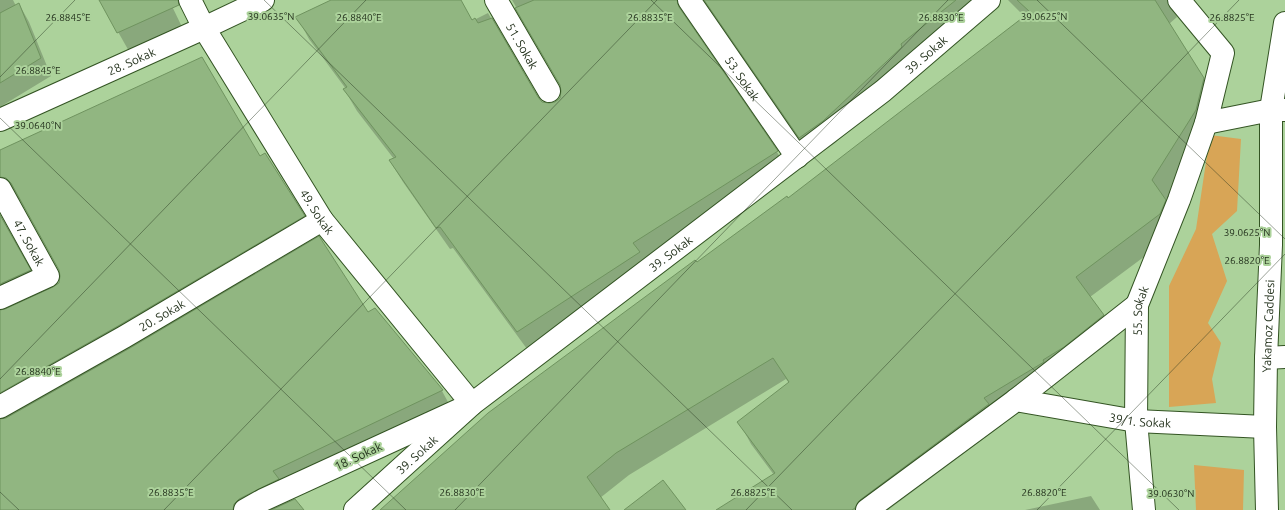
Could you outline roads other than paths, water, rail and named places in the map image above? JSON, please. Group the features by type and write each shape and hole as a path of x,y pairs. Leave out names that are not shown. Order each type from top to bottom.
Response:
{"street":[{"name":"49. Sokak","path":"190,0 204,28 322,220 472,404"},
{"name":"28. Sokak","path":"0,120 204,28 262,0"},
{"name":"51. Sokak","path":"496,0 550,91"},
{"name":"53. Sokak","path":"689,0 797,157"},
{"name":"39. Sokak","path":"355,510 472,404 883,91 989,0"},
{"name":"55. Sokak","path":"1144,510 1136,421 1137,305 1179,200 1206,123 1223,53 1179,0"},
{"name":"Yakamoz Caddesi","path":"1267,510 1265,428 1275,357 1271,245 1278,110 1285,23"},
{"path":"1206,123 1278,110"},
{"name":"47. Sokak","path":"0,189 48,276 0,298"},
{"name":"20. Sokak","path":"0,407 124,337 322,220"},
{"path":"867,510 1016,400 1137,305"},
{"name":"39/1. Sokak","path":"1016,400 1136,421 1265,428"},
{"name":"18. Sokak","path":"245,510 263,500 472,404"}]}
